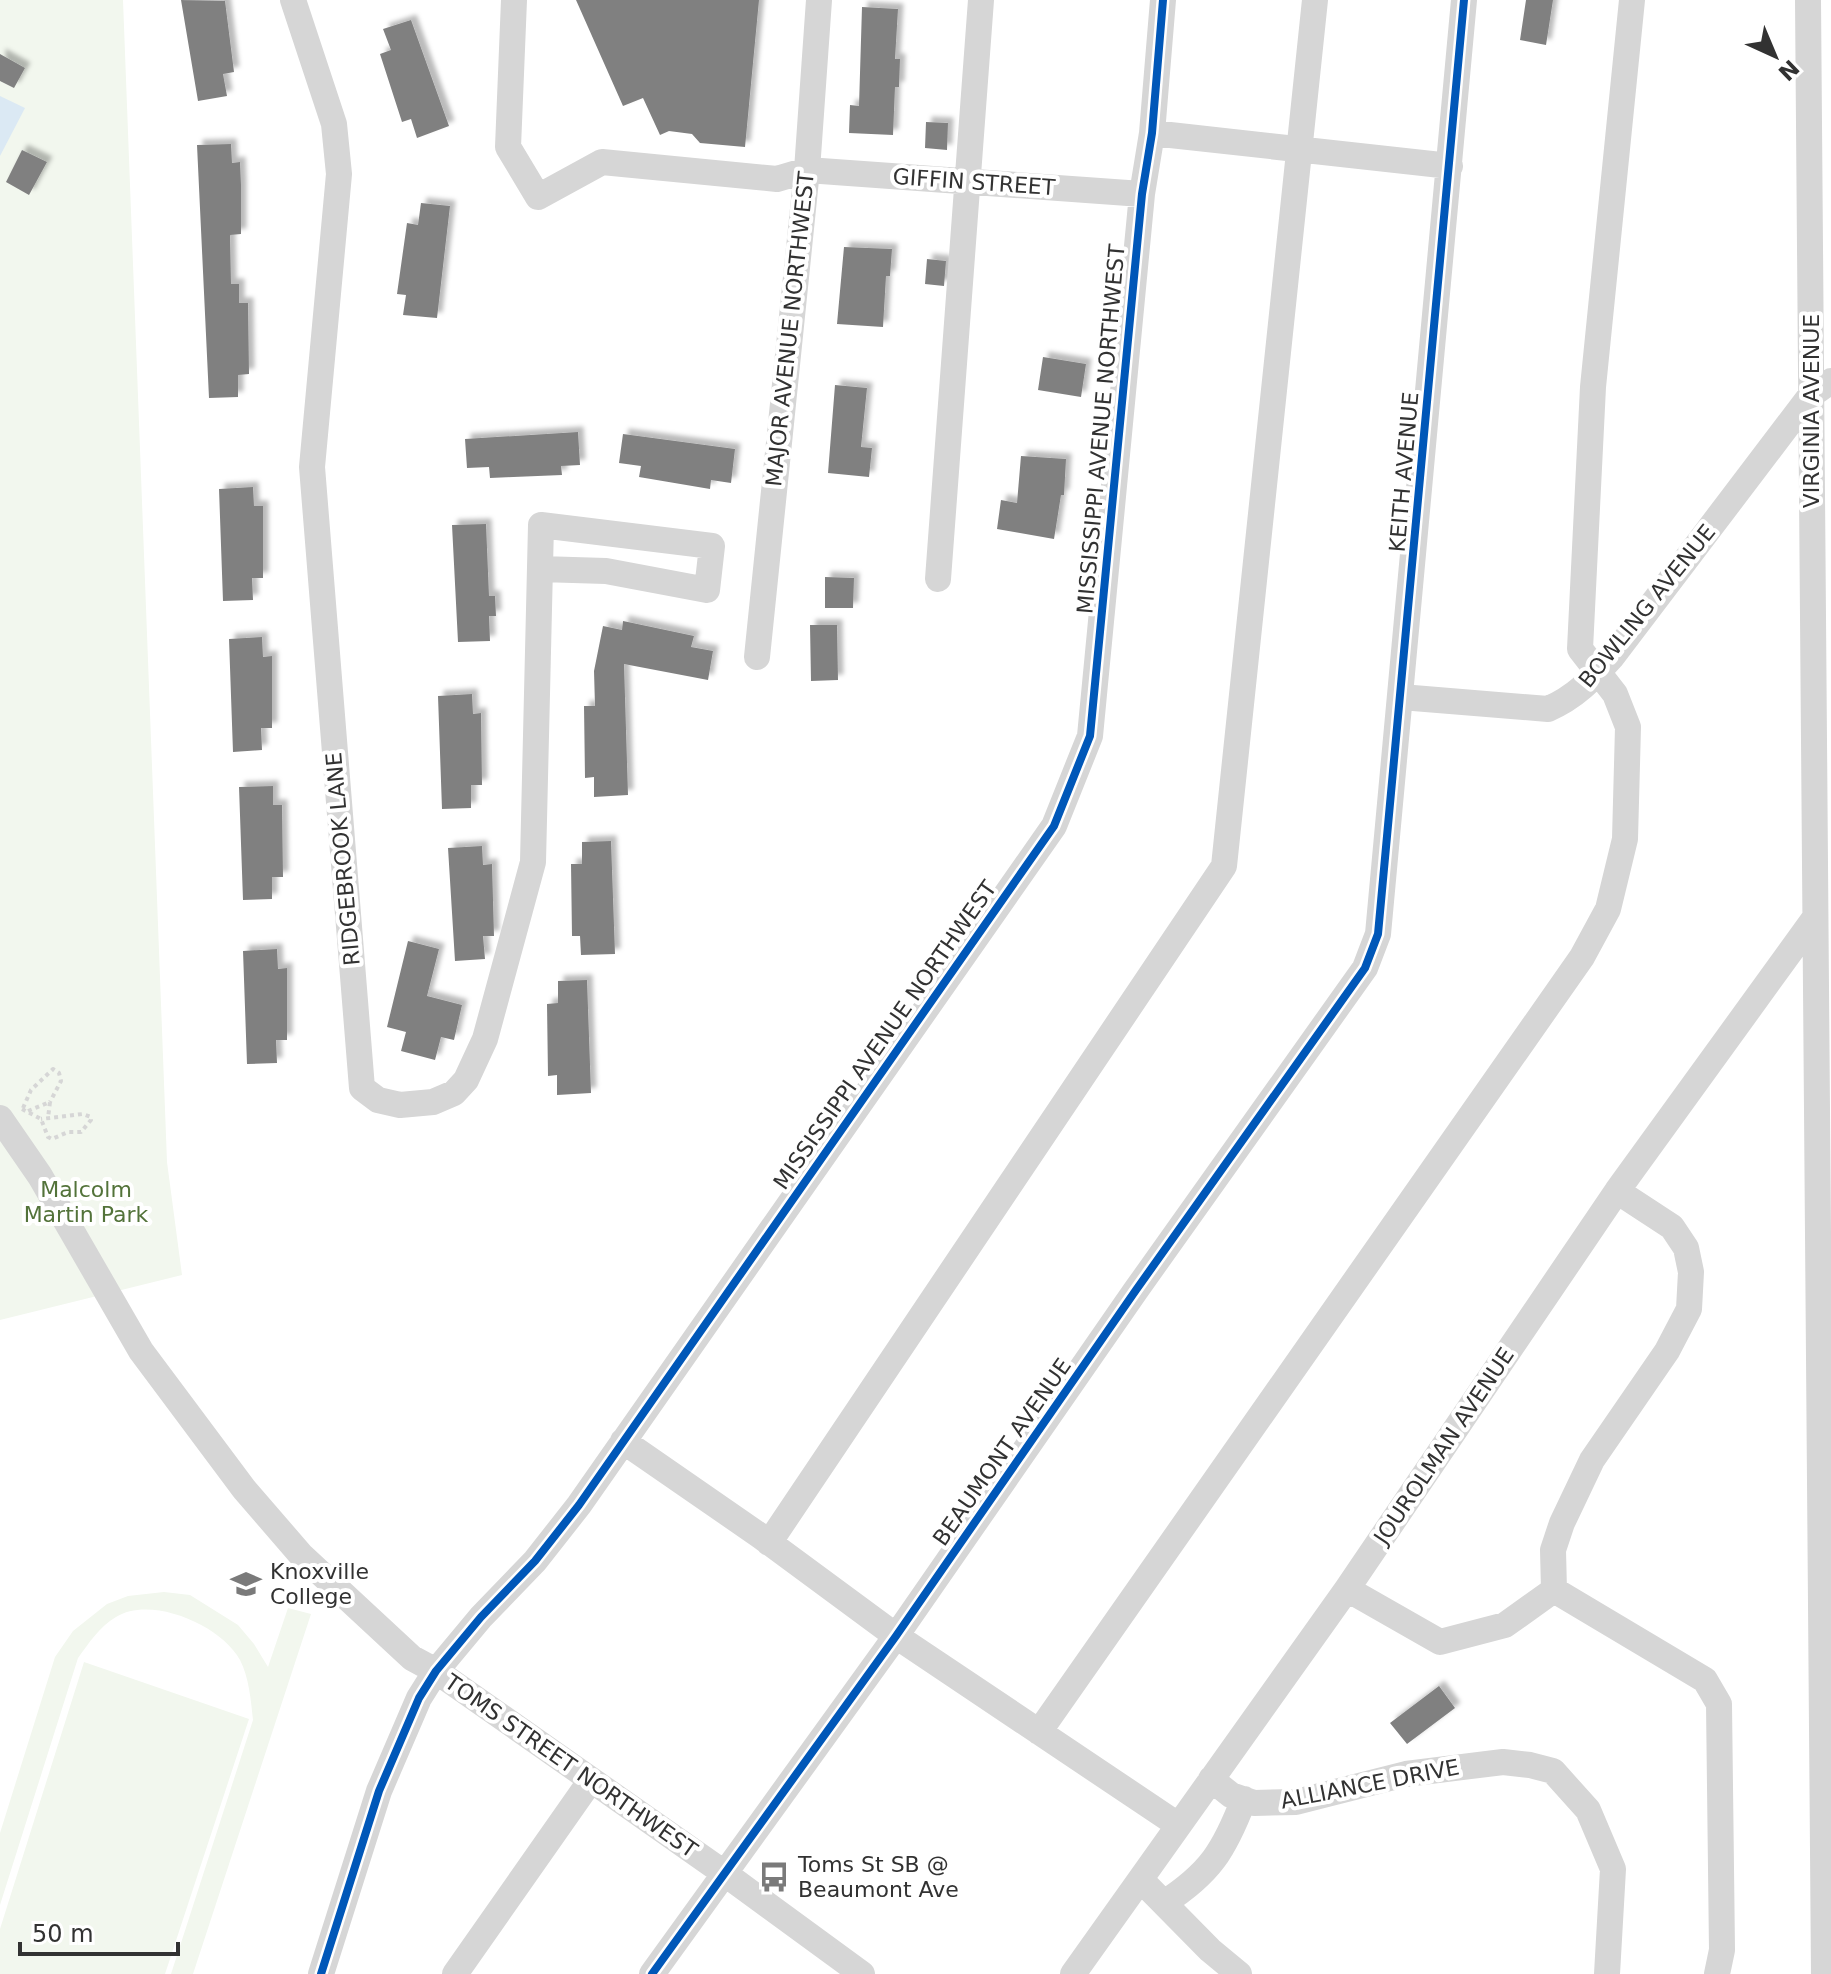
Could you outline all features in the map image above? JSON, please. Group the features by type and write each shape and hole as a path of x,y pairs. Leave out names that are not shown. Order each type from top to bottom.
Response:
{"street":[{"name":"RIDGEBROOK LANE","path":"293,0 334,124 339,174 312,467 362,1088 378,1100 400,1105 433,1102 454,1093 466,1080 485,1039 533,862 541,525 712,546 707,590 606,571 540,569"},
{"name":"GIFFIN STREET","path":"514,0 508,147 538,197 602,162 777,179 807,170 1142,194"},
{"name":"MAJOR AVENUE NORTHWEST","path":"757,657 807,170 819,0"},
{"path":"938,579 981,0"},
{"name":"MISSISSIPPI AVENUE NORTHWEST","path":"321,1974 379,1791 419,1698 436,1671 481,1617 535,1561 579,1505 1054,826 1090,736 1163,0"},
{"path":"769,1543 1224,866 1315,0"},
{"name":"KEITH AVENUE","path":"1373,947 1378,934 1401,697 1464,0"},
{"path":"1039,1732 1589,945 1608,909 1625,839 1628,727 1615,694 1580,649 1593,387 1632,0"},
{"name":"VIRGINIA AVENUE","path":"1808,0 1821,388 1814,919 1827,1840 1824,1974"},
{"path":"1152,133 1450,166"},
{"name":"BOWLING AVENUE","path":"1401,697 1548,709 1567,701 1597,673 1821,388"},
{"name":"JOUROLMAN AVENUE","path":"1073,1974 1347,1589 1617,1191 1814,919"},
{"name":"BEAUMONT AVENUE","path":"652,1974 896,1636 1365,968 1373,947"},
{"name":"TOMS STREET NORTHWEST","path":"17,1112 40,1176 141,1351 244,1489 301,1555 412,1658 436,1671 724,1873 859,1973"},
{"path":"1554,1590 1553,1550 1592,1460 1667,1351 1689,1309 1691,1272 1686,1248 1672,1227 1617,1191"},
{"path":"623,1441 896,1636 1178,1825"},
{"path":"1347,1589 1440,1642 1505,1625 1554,1590"},
{"path":"1554,1590 1705,1680 1719,1704 1722,1950 1717,1974"},
{"name":"ALLIANCE DRIVE","path":"1211,1779 1231,1795 1254,1803 1296,1802 1406,1774 1503,1762 1553,1771 1588,1810 1613,1869 1607,1974"},
{"path":"455,1974 591,1780"},
{"path":"1164,1903 1193,1884 1215,1860 1229,1837 1244,1799"},
{"path":"1141,1880 1210,1950 1239,1974"}],"path":[{"path":"17,1112 31,1090 53,1069 59,1073 61,1081 50,1102 48,1118"},
{"path":"17,1112 50,1102"},
{"path":"17,1112 41,1119 83,1114 91,1117 81,1132 68,1132 52,1139 48,1137 41,1119"}],"green space":[{"name":"Malcolm Martin Park","path":"0,0 123,0 167,1162 182,1275 0,1320"},
{"path":"164,1592 190,1595 238,1625 268,1667 288,1608 311,1614 193,1974 171,1974 253,1720 248,1681 240,1660 218,1635 184,1617 166,1612 131,1611 104,1626 78,1658 0,1905 0,1833 55,1657 73,1631 107,1604 128,1596"},
{"path":"84,1662 249,1719 165,1974 0,1974 0,1929"}],"shaded area":[{"path":"0,96 25,108 0,156"}],"building":[{"path":"181,0 225,1 234,72 223,74 227,96 198,101"},
{"path":"576,0 759,0 745,147 700,143 692,134 669,131 660,135 643,98 623,106"},
{"path":"1526,0 1553,0 1546,45 1520,40"},
{"path":"862,7 898,9 895,59 900,59 899,87 895,87 893,135 849,133 850,105 859,106"},
{"path":"411,20 449,126 417,138 411,119 402,122 380,54 391,50 383,29"},
{"path":"0,54 25,68 14,88 0,81"},
{"path":"926,122 948,123 947,150 925,148"},
{"path":"231,144 232,163 240,162 241,234 230,235 231,284 239,284 239,303 248,303 249,374 238,375 238,397 209,398 197,145"},
{"path":"22,150 47,162 29,195 6,182"},
{"path":"421,203 450,206 437,318 403,315 406,295 397,294 407,223 418,225"},
{"path":"844,247 892,249 890,276 886,276 883,327 837,324"},
{"path":"927,259 946,261 944,286 925,284"},
{"path":"1043,357 1086,364 1081,397 1038,390"},
{"path":"835,385 867,388 861,447 872,448 869,477 828,473"},
{"path":"578,432 580,465 561,466 562,475 490,478 489,467 467,468 465,439"},
{"path":"623,434 735,449 731,483 711,480 710,489 639,477 641,466 619,463"},
{"path":"1021,456 1066,459 1064,495 1061,495 1054,539 997,529 1001,500 1017,503"},
{"path":"253,487 254,506 263,506 263,578 252,578 253,600 223,601 219,489"},
{"path":"486,524 489,596 495,596 496,616 489,616 490,641 458,642 452,525"},
{"path":"825,577 854,578 853,608 825,608"},
{"path":"623,621 694,636 691,647 713,651 708,680 624,664 628,795 594,797 594,777 585,778 584,706 595,706 594,671 603,626 622,630"},
{"path":"810,625 837,625 838,680 811,681"},
{"path":"262,637 263,657 272,656 272,728 261,728 262,750 233,752 229,639"},
{"path":"472,694 473,714 481,713 482,785 471,785 471,808 442,809 438,696"},
{"path":"273,786 273,805 282,805 283,877 272,877 272,899 243,900 239,787"},
{"path":"611,841 615,954 581,955 580,936 572,936 571,864 582,864 582,842"},
{"path":"482,846 483,865 492,864 494,936 483,936 485,959 455,961 448,848"},
{"path":"408,941 439,949 427,996 462,1005 454,1040 441,1037 435,1060 401,1051 406,1032 387,1027"},
{"path":"277,949 278,969 287,968 287,1040 276,1040 277,1063 247,1064 243,951"},
{"path":"587,980 591,1093 557,1095 557,1075 548,1076 547,1004 558,1003 558,981"},
{"path":"1439,1686 1455,1708 1407,1744 1390,1723"}],"cycle path":[{"path":"321,1974 379,1791 419,1698 436,1671 481,1617 535,1561 579,1505 1054,826 1090,736 1163,0"},
{"path":"652,1974 896,1636 1365,968 1378,934 1464,0"}],"place":[{"name":"Knoxville College","path":"246,1584"},
{"name":"Toms St SB @ Beaumont Ave","path":"774,1877"}]}
